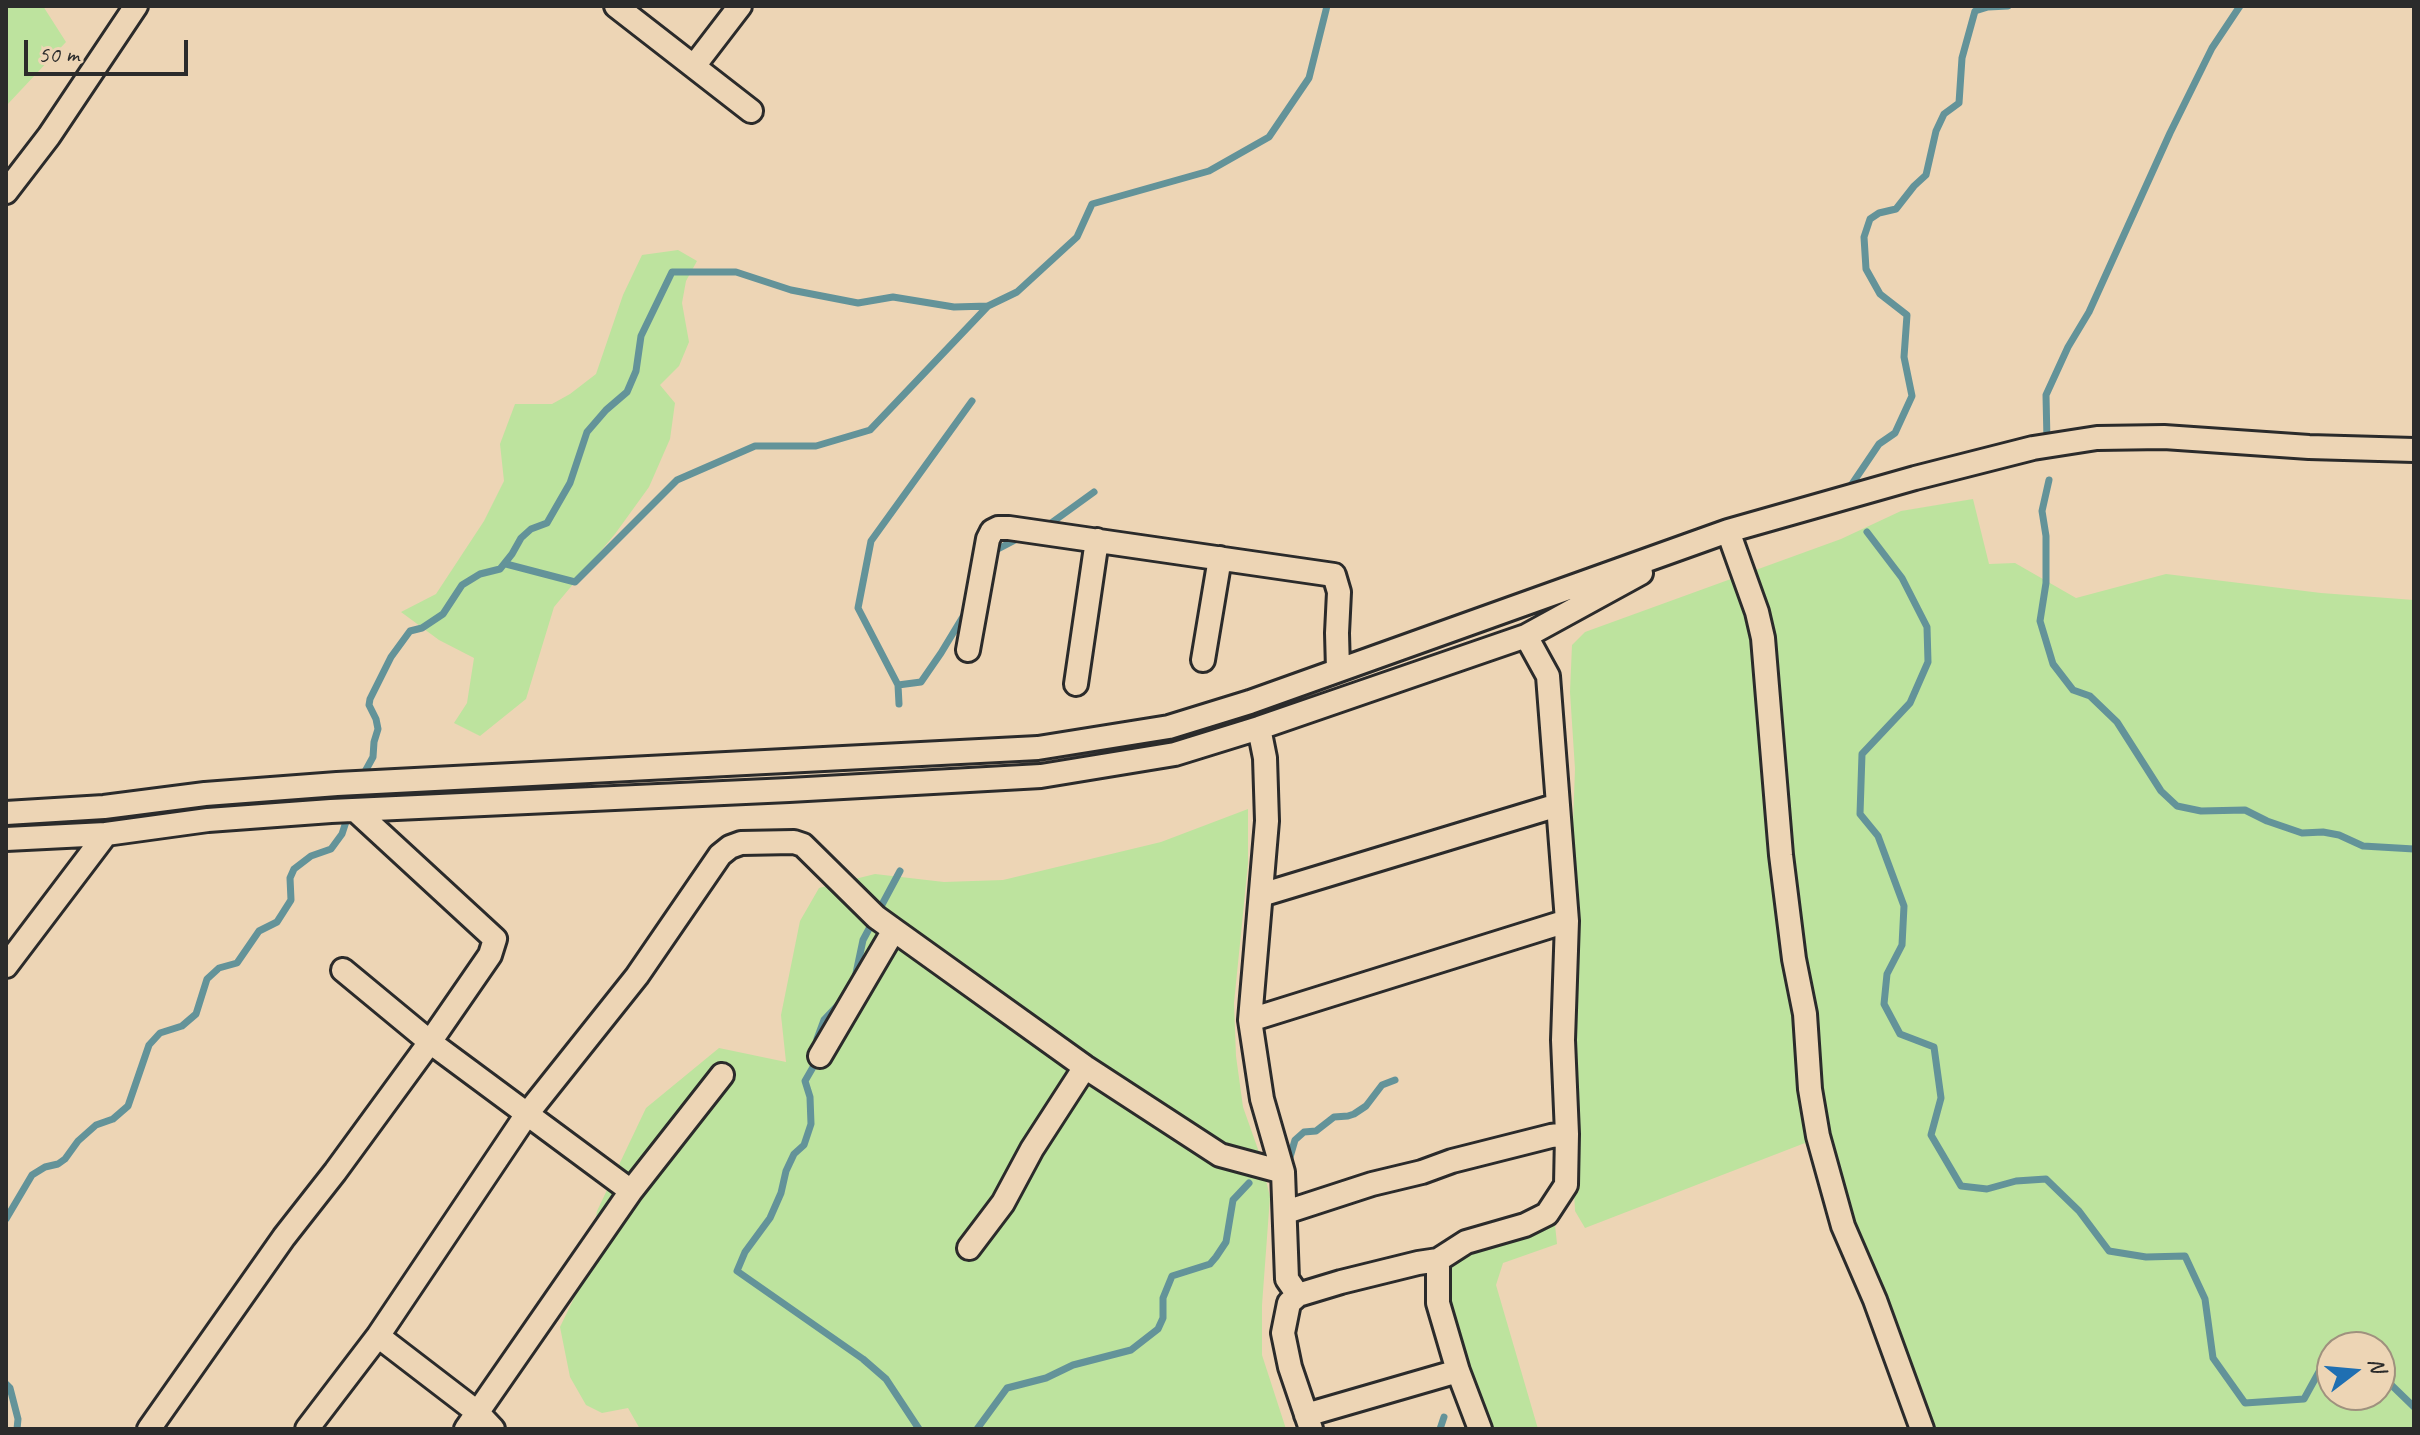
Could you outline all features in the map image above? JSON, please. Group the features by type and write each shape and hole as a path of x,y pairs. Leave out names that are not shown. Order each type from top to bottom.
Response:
{"street":[{"path":"6,192 49,136 136,6"},
{"path":"616,6 751,111"},
{"path":"694,66 740,6"},
{"path":"6,813 359,783 1038,748 1169,727 1250,702 1728,531 2033,448 2097,438 2164,437 2309,447 2414,450"},
{"path":"968,650 988,539 992,531 1009,528 1334,575 1339,592 1338,670"},
{"path":"1728,531 1763,638 1781,855 1794,959 1805,1014 1810,1089 1821,1147 1843,1226 1875,1300 1922,1429"},
{"path":"1076,684 1097,540"},
{"path":"6,839 106,834 208,820 355,810 1041,776 1175,754 1526,636 1700,542"},
{"path":"1203,660 1220,558"},
{"path":"1458,1371 1308,1422 1290,1367 1283,1333 1289,1303 1298,1295 1438,1260 1466,1242 1525,1225 1547,1214 1566,1185 1563,1040 1567,921 1548,676 1526,636"},
{"path":"1259,728 1265,758 1267,821 1250,1020 1262,1099 1283,1172 1287,1279 1298,1295"},
{"path":"1261,895 1558,805"},
{"path":"156,1427 284,1237 430,1042 490,955 495,939 355,810"},
{"path":"6,966 106,834"},
{"path":"307,1429 378,1336 527,1114 637,976 720,855 741,843 765,841 803,845 876,917 1085,1067 1220,1155 1283,1172"},
{"path":"1250,1020 1567,921"},
{"path":"820,1056 894,930"},
{"path":"343,970 430,1042 631,1191"},
{"path":"969,1248 1003,1203 1032,1149 1085,1067"},
{"path":"472,1420 631,1191 722,1075"},
{"path":"1286,1212 1452,1161 1567,1134"},
{"path":"1438,1260 1438,1303 1458,1371 1480,1429"},
{"path":"378,1336 472,1420 493,1429"}],"green space":[{"path":"6,6 43,6 66,42 6,106"},
{"path":"678,250 697,261 686,281 682,303 689,342 679,366 660,385 675,403 670,439 649,487 615,534 554,607 526,699 480,736 454,723 467,703 474,658 439,640 401,612 436,594 484,521 504,481 500,444 515,404 552,404 596,374 623,295 642,255"},
{"path":"1973,499 1989,564 2015,563 2076,598 2166,574 2321,593 2414,600 2414,1429 1935,1429 1861,1234 1830,1193 1805,1143 1585,1228 1575,1211 1574,1190 1579,1156 1575,935 1571,880 1575,769 1570,692 1572,645 1585,632 1841,539 1901,511"},
{"path":"1248,809 1248,864 1234,1003 1236,1056 1243,1107 1260,1155 1270,1197 1262,1305 1262,1355 1286,1429 640,1429 628,1408 602,1413 586,1405 570,1377 560,1327 588,1269 597,1211 646,1108 719,1048 786,1062 781,1015 800,921 819,888 875,874 944,882 1003,880 1161,842"},
{"path":"1555,1225 1557,1244 1503,1263 1496,1285 1538,1429 1485,1429 1447,1307 1447,1267 1454,1253"}],"waterway":[{"path":"362,777 373,757 378,729 369,705 370,699 391,657 410,631 422,628 443,614 462,585 480,574 500,569 521,538 531,529 547,523 570,483 587,432 627,392 636,371 641,336 672,272 736,272 791,290 858,303 893,297 954,307 988,306 1017,292 1077,237 1092,204 1209,171 1269,137 1309,78 1327,6"},
{"path":"1850,487 1879,444 1895,433 1912,396 1904,357 1907,315 1880,294 1866,269 1864,237 1870,219 1896,209 1926,175 1936,131 1944,114 1959,103 1962,58 1975,11 2008,6"},
{"path":"2047,441 2046,395 2068,347 2089,312 2212,48 2240,6"},
{"path":"506,564 575,582 677,480 755,446 816,446 870,430 988,306"},
{"path":"898,685 858,608 871,541 972,401"},
{"path":"2049,480 2042,511 2046,536 2046,583 2040,621 2053,664 2073,690 2090,696 2117,722 2161,791 2177,806 2201,811 2245,810 2302,833 2339,835 2363,846 2414,849"},
{"path":"1047,526 1094,492"},
{"path":"1867,532 1902,578 1927,627 1928,662 1910,703 1862,754 1860,814 1878,836 1904,906 1902,945 1887,974 1884,1004 1900,1034 1934,1047 1941,1098 1931,1135 1961,1186 1987,1189 2016,1181 2046,1179 2079,1211 2109,1251 2146,1257 2185,1256 2205,1299 2213,1358 2245,1403 2304,1399 2316,1377"},
{"path":"994,556 996,550 1017,539"},
{"path":"899,704 898,685 921,682 964,615"},
{"path":"6,1219 32,1175 65,1159 78,1141 96,1125 113,1119 128,1106 149,1045 160,1033 182,1026 196,1014 207,979 219,968 237,963 259,931 277,922 291,900 290,878 294,869 311,856 331,849 342,834 357,788"},
{"path":"855,978 863,940 900,871"},
{"path":"841,1002 824,1020 817,1039 816,1062 805,1081 810,1097 811,1124 804,1145 794,1154 770,1218 745,1252 737,1271 863,1359 886,1379 919,1429"},
{"path":"1288,1164 1295,1140 1304,1132 1316,1131 1334,1117 1354,1114 1366,1106 1382,1085 1395,1080"},
{"path":"977,1429 1007,1388 1046,1378 1073,1365 1131,1350 1158,1329 1163,1318 1163,1298 1172,1276 1210,1264 1216,1257 1226,1242 1233,1200 1249,1183"},
{"path":"6,1384 10,1388 18,1419 17,1429"},
{"path":"2396,1390 2414,1407"},
{"path":"1440,1429 1444,1417"}]}
